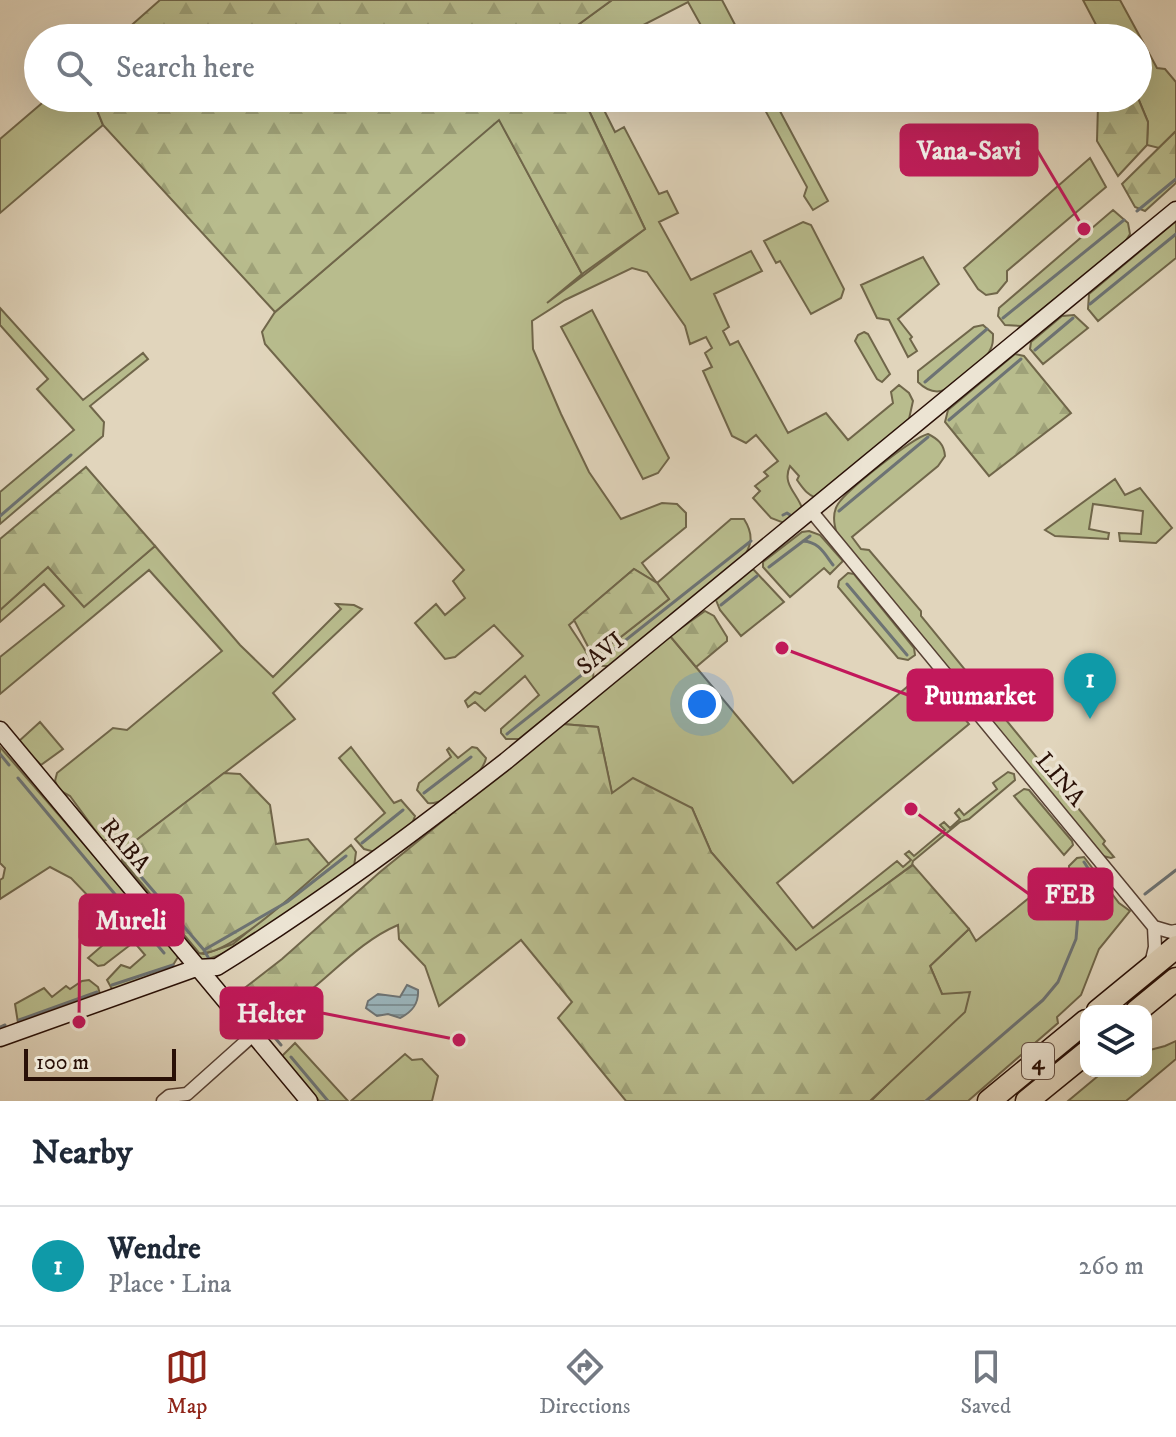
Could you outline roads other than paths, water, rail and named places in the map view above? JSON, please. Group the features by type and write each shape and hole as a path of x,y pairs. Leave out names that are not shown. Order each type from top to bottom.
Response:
{"highway":[{"path":"1105,1005 1176,947"},
{"path":"1144,1005 1176,979"},
{"name":"4","path":"989,1101 1080,1026"},
{"name":"4","path":"1027,1101 1080,1058"}],"street":[{"name":"SAVI","path":"0,1038 196,968 217,967 384,856 812,512 1176,210"},
{"name":"LINA","path":"812,512 1154,927"},
{"name":"RABA","path":"0,730 309,1101"},
{"path":"1151,968 1155,947 1154,927 1176,931"},
{"path":"163,1101 169,1096 187,1094 253,1035"}],"water":[{"path":"407,985 418,990 418,995 414,1007 404,1016 377,1016 366,1008 368,1001 378,994 400,997"}],"waterway":[{"path":"1137,211 1176,179"},
{"path":"1003,318 1124,220"},
{"path":"1090,304 1176,234"},
{"path":"1035,350 1073,318"},
{"path":"925,382 987,329"},
{"path":"949,420 1021,359"},
{"path":"839,511 928,437"},
{"path":"0,516 71,455"},
{"path":"783,515 787,513 793,517"},
{"path":"769,567 810,536"},
{"path":"507,734 751,541"},
{"path":"803,541 817,546 833,565"},
{"path":"721,605 757,576"},
{"path":"847,584 907,655"},
{"path":"924,677 942,698"},
{"path":"0,754 9,765"},
{"path":"424,793 471,757"},
{"path":"18,778 164,953"},
{"path":"362,843 403,810"},
{"path":"204,950 287,902 346,856"},
{"path":"125,858 209,959"},
{"path":"926,1101 1043,1000 1058,982 1076,939 1078,915 1104,893 1084,862"},
{"path":"1145,894 1176,870"},
{"path":"112,985 173,965"},
{"path":"234,989 281,1045"},
{"path":"19,1020 97,992"},
{"path":"0,1027 5,1025"},
{"path":"291,1057 328,1101"}],"place":[{"name":"Vana-Savi","path":"1084,229"},
{"name":"Puumarket","path":"782,648"},
{"name":"Wendre","path":"1090,719"},
{"name":"FEB","path":"911,809"},
{"name":"Mureli","path":"79,1022"},
{"name":"Helter","path":"459,1040"}]}
